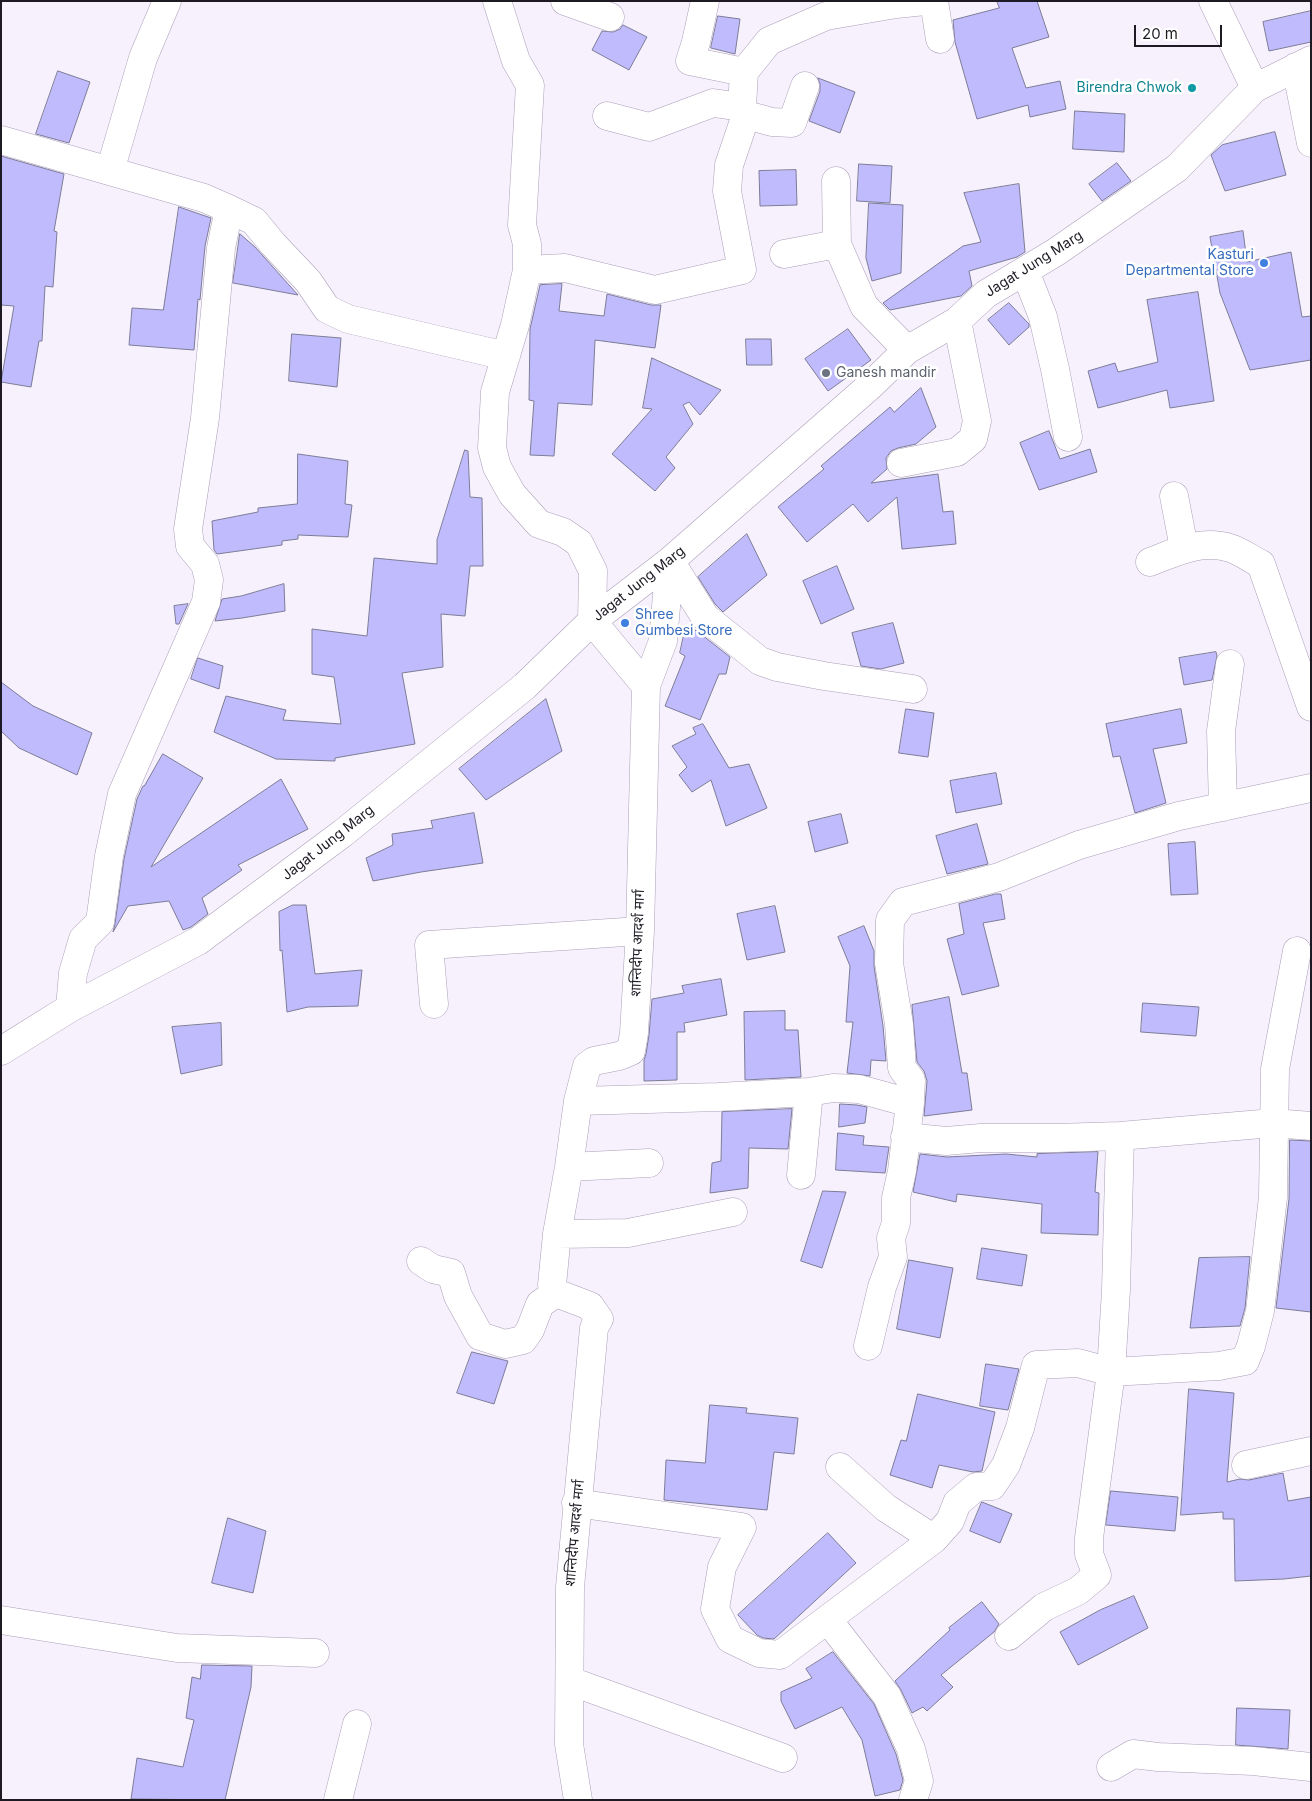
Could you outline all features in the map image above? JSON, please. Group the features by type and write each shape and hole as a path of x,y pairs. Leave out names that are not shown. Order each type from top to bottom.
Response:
{"street":[{"path":"110,171 143,58 167,1"},
{"path":"497,1 516,61 530,85 522,226 527,244 527,270 506,356 495,392 492,448 496,467 512,494 539,524 563,532 579,543 592,571 592,621 646,686"},
{"path":"565,1 610,17"},
{"path":"705,1 690,61 744,72"},
{"path":"527,270 565,268 655,290 742,270 727,190 729,165 744,111 744,72 769,41 826,16 895,3 925,1"},
{"path":"934,1 940,39"},
{"path":"1213,1 1255,88"},
{"path":"1304,64 1311,143"},
{"name":"Jagat Jung Marg","path":"1,1051 70,1008 198,941 279,882 343,833 525,686 592,621 670,561 871,385 907,350 957,321 986,294 1056,252 1177,168 1255,88 1304,64"},
{"path":"607,116 649,127 713,103 744,111 772,122 792,123 805,86"},
{"path":"1,140 204,198 254,221 308,281 327,308 348,319 506,356"},
{"path":"836,181 837,244 864,306 907,350"},
{"path":"70,1008 73,974 83,939 100,922 109,856 122,794 206,602 209,580 205,564 190,546 188,529 205,418 220,248 229,209"},
{"path":"784,254 837,244"},
{"path":"1025,271 1043,316 1056,369 1068,437"},
{"path":"901,463 957,452 973,439 976,421 957,321"},
{"path":"1174,496 1184,548"},
{"path":"1150,562 1184,548 1203,544 1230,548 1261,564 1311,707"},
{"path":"670,561 705,617 760,661 777,667 824,676 914,689"},
{"name":"शान्तिदीप आदर्श मार्ग","path":"578,1800 569,1744 570,1587 576,1503 594,1328 599,1319 590,1306 556,1293 552,1285 557,1234 578,1101 587,1066 594,1061 619,1056 631,1051 634,1033 640,931 646,686 663,642 670,561"},
{"path":"1223,807 1221,731 1230,664"},
{"path":"868,1346 882,1287 893,1257 892,1238 896,1223 896,1198 902,1171 910,1102 911,1080 902,1068 899,1024 889,963 890,920 903,902 999,877 1079,845 1179,816 1311,788"},
{"path":"434,1004 429,945 640,931"},
{"path":"576,1503 742,1527 722,1567 715,1609 730,1639 759,1653 780,1655 934,1539 950,1521 957,1503 976,1487 992,1486 1006,1465 1020,1428 1036,1365 1078,1363 1111,1372 1219,1366 1245,1361 1260,1311 1273,1196 1273,1123 1276,1069 1297,951"},
{"path":"578,1101 718,1097 809,1092 833,1088 859,1089 910,1102"},
{"path":"801,1175 809,1092"},
{"path":"905,1137 946,1141 981,1138 1120,1136 1273,1123 1311,1126"},
{"path":"1009,1636 1044,1606 1078,1591 1097,1575 1089,1554 1111,1372 1116,1290 1120,1136"},
{"path":"569,1167 649,1163"},
{"path":"557,1234 628,1233 733,1212"},
{"path":"421,1261 433,1269 451,1272 458,1296 480,1336 505,1344 523,1340 530,1330 540,1304 556,1293"},
{"path":"1246,1465 1311,1451"},
{"path":"840,1466 886,1508 934,1539"},
{"path":"1,1620 177,1648 316,1653"},
{"path":"828,1620 887,1696 911,1749 919,1782 913,1800"},
{"path":"570,1681 783,1758"},
{"path":"338,1800 357,1724"},
{"path":"1111,1767 1133,1754 1158,1757 1253,1761 1311,1767"}],"building":[{"path":"997,1 1037,1 1049,37 1012,48 1026,88 1060,81 1066,109 1030,117 1028,105 977,119 955,42 953,20 999,8"},
{"path":"1311,11 1311,42 1269,51 1263,22"},
{"path":"718,16 740,19 735,54 711,48"},
{"path":"623,25 647,37 629,70 592,50 602,31 613,32 620,29"},
{"path":"58,71 90,82 69,143 36,134"},
{"path":"818,78 855,92 840,133 809,121 820,91"},
{"path":"1075,111 1125,114 1124,152 1073,149"},
{"path":"1275,132 1286,175 1225,191 1211,155 1222,145"},
{"path":"1,156 64,174 54,231 57,232 53,287 45,286 42,341 39,341 31,387 1,382 14,306 1,305"},
{"path":"1117,163 1131,181 1102,201 1089,184"},
{"path":"859,164 892,166 890,203 857,201"},
{"path":"796,170 797,205 760,206 759,171"},
{"path":"1019,184 1025,252 1017,257 969,271 972,286 961,296 890,310 883,303 963,246 981,242 964,193"},
{"path":"869,203 903,205 901,273 872,281 866,258"},
{"path":"179,207 211,218 205,246 200,300 198,299 194,350 129,345 132,308 163,310"},
{"path":"1243,231 1247,262 1291,252 1302,317 1311,316 1311,360 1250,370 1220,293 1210,237"},
{"path":"240,234 255,247 298,295 233,283"},
{"path":"562,284 559,311 604,316 607,294 651,305 661,305 655,348 595,340 592,405 558,403 554,456 530,455 534,401 529,400 530,329 540,285"},
{"path":"1198,292 1214,401 1170,408 1167,390 1098,408 1088,371 1115,363 1118,372 1158,362 1147,300"},
{"path":"1009,303 1029,324 1029,327 1009,345 988,320"},
{"path":"848,329 871,360 828,391 805,359"},
{"path":"292,334 341,338 337,387 289,381"},
{"path":"746,339 771,339 772,365 747,365"},
{"path":"652,358 721,390 700,415 689,402 683,405 693,424 666,457 675,468 655,491 612,454 652,409 643,408"},
{"path":"921,388 936,427 916,444 891,451 886,458 887,469 871,483 938,474 943,512 953,511 956,544 902,549 897,497 868,522 853,504 807,542 778,507 824,469 821,466 890,407 894,412"},
{"path":"1049,431 1060,459 1090,449 1097,472 1039,490 1020,443"},
{"path":"465,450 468,451 470,497 482,498 483,566 470,566 465,616 441,614 443,667 402,673 415,744 335,758 335,761 276,759 214,732 226,696 286,710 283,720 341,724 334,677 312,674 312,629 367,636 374,558 437,564 437,540"},
{"path":"298,454 348,461 345,504 352,505 348,537 298,535 298,539 282,541 282,545 217,554 214,550 212,521 258,512 258,508 297,504"},
{"path":"747,534 767,575 723,612 715,604 698,577"},
{"path":"837,566 854,609 821,624 803,581"},
{"path":"284,584 285,611 215,621 222,599 241,596"},
{"path":"188,604 179,624 176,624 174,606"},
{"path":"893,623 904,663 881,669 861,666 852,633"},
{"path":"686,626 697,631 730,657 726,674 719,674 700,720 665,706 685,656 680,653"},
{"path":"1216,652 1217,656 1212,680 1184,685 1179,658"},
{"path":"198,658 223,666 219,689 191,679"},
{"path":"1,682 33,706 92,733 77,775 19,748 1,731"},
{"path":"546,699 562,751 486,800 459,769"},
{"path":"906,709 934,713 928,757 899,753"},
{"path":"1181,709 1187,743 1153,749 1166,803 1135,813 1120,756 1113,757 1106,724"},
{"path":"703,724 729,768 749,764 767,808 726,826 711,780 692,792 679,775 687,767 672,746 696,734 693,728"},
{"path":"163,754 203,778 151,867 281,779 308,829 238,865 242,870 202,898 208,914 191,927 183,930 169,901 128,906 113,932 124,859 137,799"},
{"path":"996,773 1002,804 956,813 950,781"},
{"path":"474,813 483,863 373,881 366,858 393,845 392,834 433,828 431,821"},
{"path":"841,814 848,843 815,852 808,822"},
{"path":"977,824 988,864 947,874 936,836"},
{"path":"1195,842 1198,894 1171,895 1168,844"},
{"path":"1001,894 1005,919 983,923 999,986 962,995 947,939 964,934 959,904"},
{"path":"293,905 306,905 315,974 362,970 358,1006 308,1007 287,1012 282,950 280,951 279,912"},
{"path":"775,906 785,952 747,960 737,914"},
{"path":"864,926 874,951 874,966 886,1061 871,1060 870,1076 847,1073 853,1022 846,1022 850,966 838,937"},
{"path":"721,979 727,1015 684,1023 685,1032 677,1032 677,1080 644,1081 644,1060 649,1035 652,999 684,993 682,986"},
{"path":"949,997 962,1073 967,1073 972,1110 924,1116 927,1081 924,1071 917,1062 912,1005"},
{"path":"1143,1003 1199,1007 1196,1036 1141,1032"},
{"path":"785,1011 785,1030 798,1030 801,1077 745,1080 744,1012"},
{"path":"221,1023 222,1065 181,1074 172,1027"},
{"path":"840,1104 867,1107 865,1123 839,1127"},
{"path":"792,1109 788,1149 749,1148 748,1188 710,1193 712,1163 721,1161 722,1112"},
{"path":"838,1133 864,1136 863,1145 889,1147 885,1173 836,1170"},
{"path":"1290,1140 1311,1141 1311,1312 1276,1308 1289,1199"},
{"path":"1098,1152 1095,1192 1099,1193 1098,1235 1041,1233 1042,1204 957,1194 956,1202 913,1192 920,1154 947,1157 1006,1154 1037,1157 1037,1154"},
{"path":"823,1191 846,1192 822,1268 801,1261"},
{"path":"982,1248 1027,1255 1022,1286 977,1279"},
{"path":"1250,1257 1245,1308 1240,1326 1190,1328 1199,1258"},
{"path":"909,1260 953,1268 940,1338 897,1329"},
{"path":"472,1352 508,1361 494,1404 457,1393"},
{"path":"986,1364 1019,1369 1008,1410 980,1406"},
{"path":"1189,1389 1234,1393 1227,1482 1240,1479 1249,1480 1283,1473 1288,1501 1311,1497 1311,1576 1235,1581 1234,1519 1223,1519 1223,1512 1181,1515"},
{"path":"918,1394 995,1412 982,1471 973,1472 939,1465 932,1488 890,1475 901,1440 906,1441"},
{"path":"710,1405 747,1408 746,1413 798,1418 794,1454 774,1452 767,1510 664,1500 666,1460 705,1463"},
{"path":"1111,1491 1178,1497 1175,1531 1106,1525"},
{"path":"982,1502 1012,1514 1000,1543 970,1531"},
{"path":"228,1518 266,1531 253,1593 212,1583"},
{"path":"828,1533 856,1563 774,1639 763,1638 757,1635 738,1615"},
{"path":"1134,1596 1148,1628 1078,1665 1060,1632 1100,1610"},
{"path":"982,1602 999,1624 994,1632 941,1675 953,1687 927,1711 923,1707 912,1713 895,1681 950,1630 949,1628"},
{"path":"833,1652 874,1704 896,1754 903,1780 900,1790 875,1796 862,1740 842,1707 795,1729 781,1701 781,1692 812,1678 806,1669"},
{"path":"202,1665 252,1666 251,1687 225,1800 131,1799 137,1758 183,1767 194,1720 186,1718 192,1677 200,1679"},
{"path":"1237,1708 1290,1710 1288,1749 1236,1745"}],"place":[{"name":"Birendra Chwok","path":"1192,88"},
{"name":"Kasturi Departmental Store","path":"1264,263"},
{"name":"Ganesh mandir","path":"826,373"},
{"name":"Shree Gumbesi Store","path":"625,623"}]}
